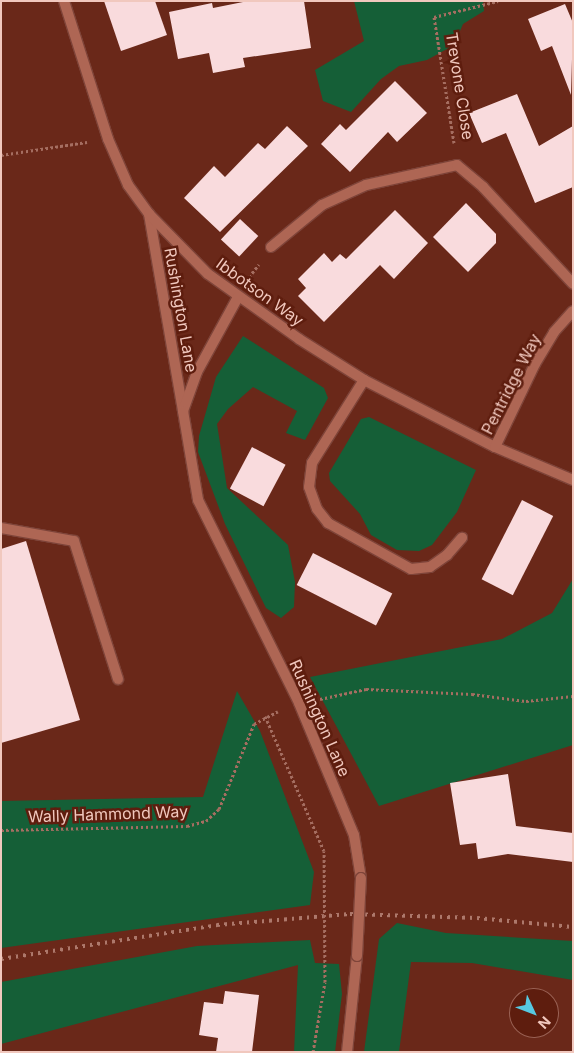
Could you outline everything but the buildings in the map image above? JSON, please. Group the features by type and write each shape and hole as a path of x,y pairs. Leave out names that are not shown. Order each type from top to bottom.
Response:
{"street":[{"name":"Ibbotson Way","path":"64,1 108,139 128,185 149,214 208,274 238,297 364,380 495,447 573,480"},
{"name":"Trevone Close","path":"271,247 322,205 366,185 457,165 483,187 573,284"},
{"name":"Rushington Lane","path":"149,214 198,500 299,703 354,835 361,878 357,956 347,1052"},
{"name":"Rushington Lane","path":"183,411 197,372 238,297"},
{"name":"Pentridge Way","path":"495,447 535,364 554,332 573,311"},
{"path":"364,380 312,463 309,487 318,509 328,523 411,569 430,567 447,556 462,538"},
{"path":"1,528 74,541 118,679"}],"path":[{"name":"Trevone Close","path":"457,165 434,17 498,1"},
{"path":"1,155 108,139"},
{"path":"238,297 271,247"},
{"name":"Wally Hammond Way","path":"1,830 187,826 206,821 219,809 248,734 265,716 299,703 366,689 472,694 526,701 573,696"},
{"path":"265,716 324,851 325,982 313,1052"}],"green space":[{"path":"354,1 483,1 484,11 463,24 454,45 427,60 399,66 381,79 351,112 323,101 315,70 364,41"},
{"path":"243,336 324,388 328,398 305,440 286,433 297,411 253,387 228,409 217,424 227,488 288,545 295,582 294,607 281,618 266,608 225,524 198,452 199,436 216,377"},
{"path":"369,417 476,470 457,512 432,545 419,551 397,550 371,535 360,514 330,481 329,473 361,419"},
{"path":"573,579 573,745 379,806 310,677 502,639 552,613"},
{"path":"237,691 260,731 314,872 310,905 1,948 1,801 203,797"},
{"path":"397,923 446,933 573,941 573,980 472,963 411,962 399,1052 364,1052 379,939"},
{"path":"310,940 315,963 339,964 342,994 335,1052 294,1052 298,965 1,1044 1,982 197,946"}],"railway":[{"path":"1,959 217,925 350,914 477,918 573,927"}]}
